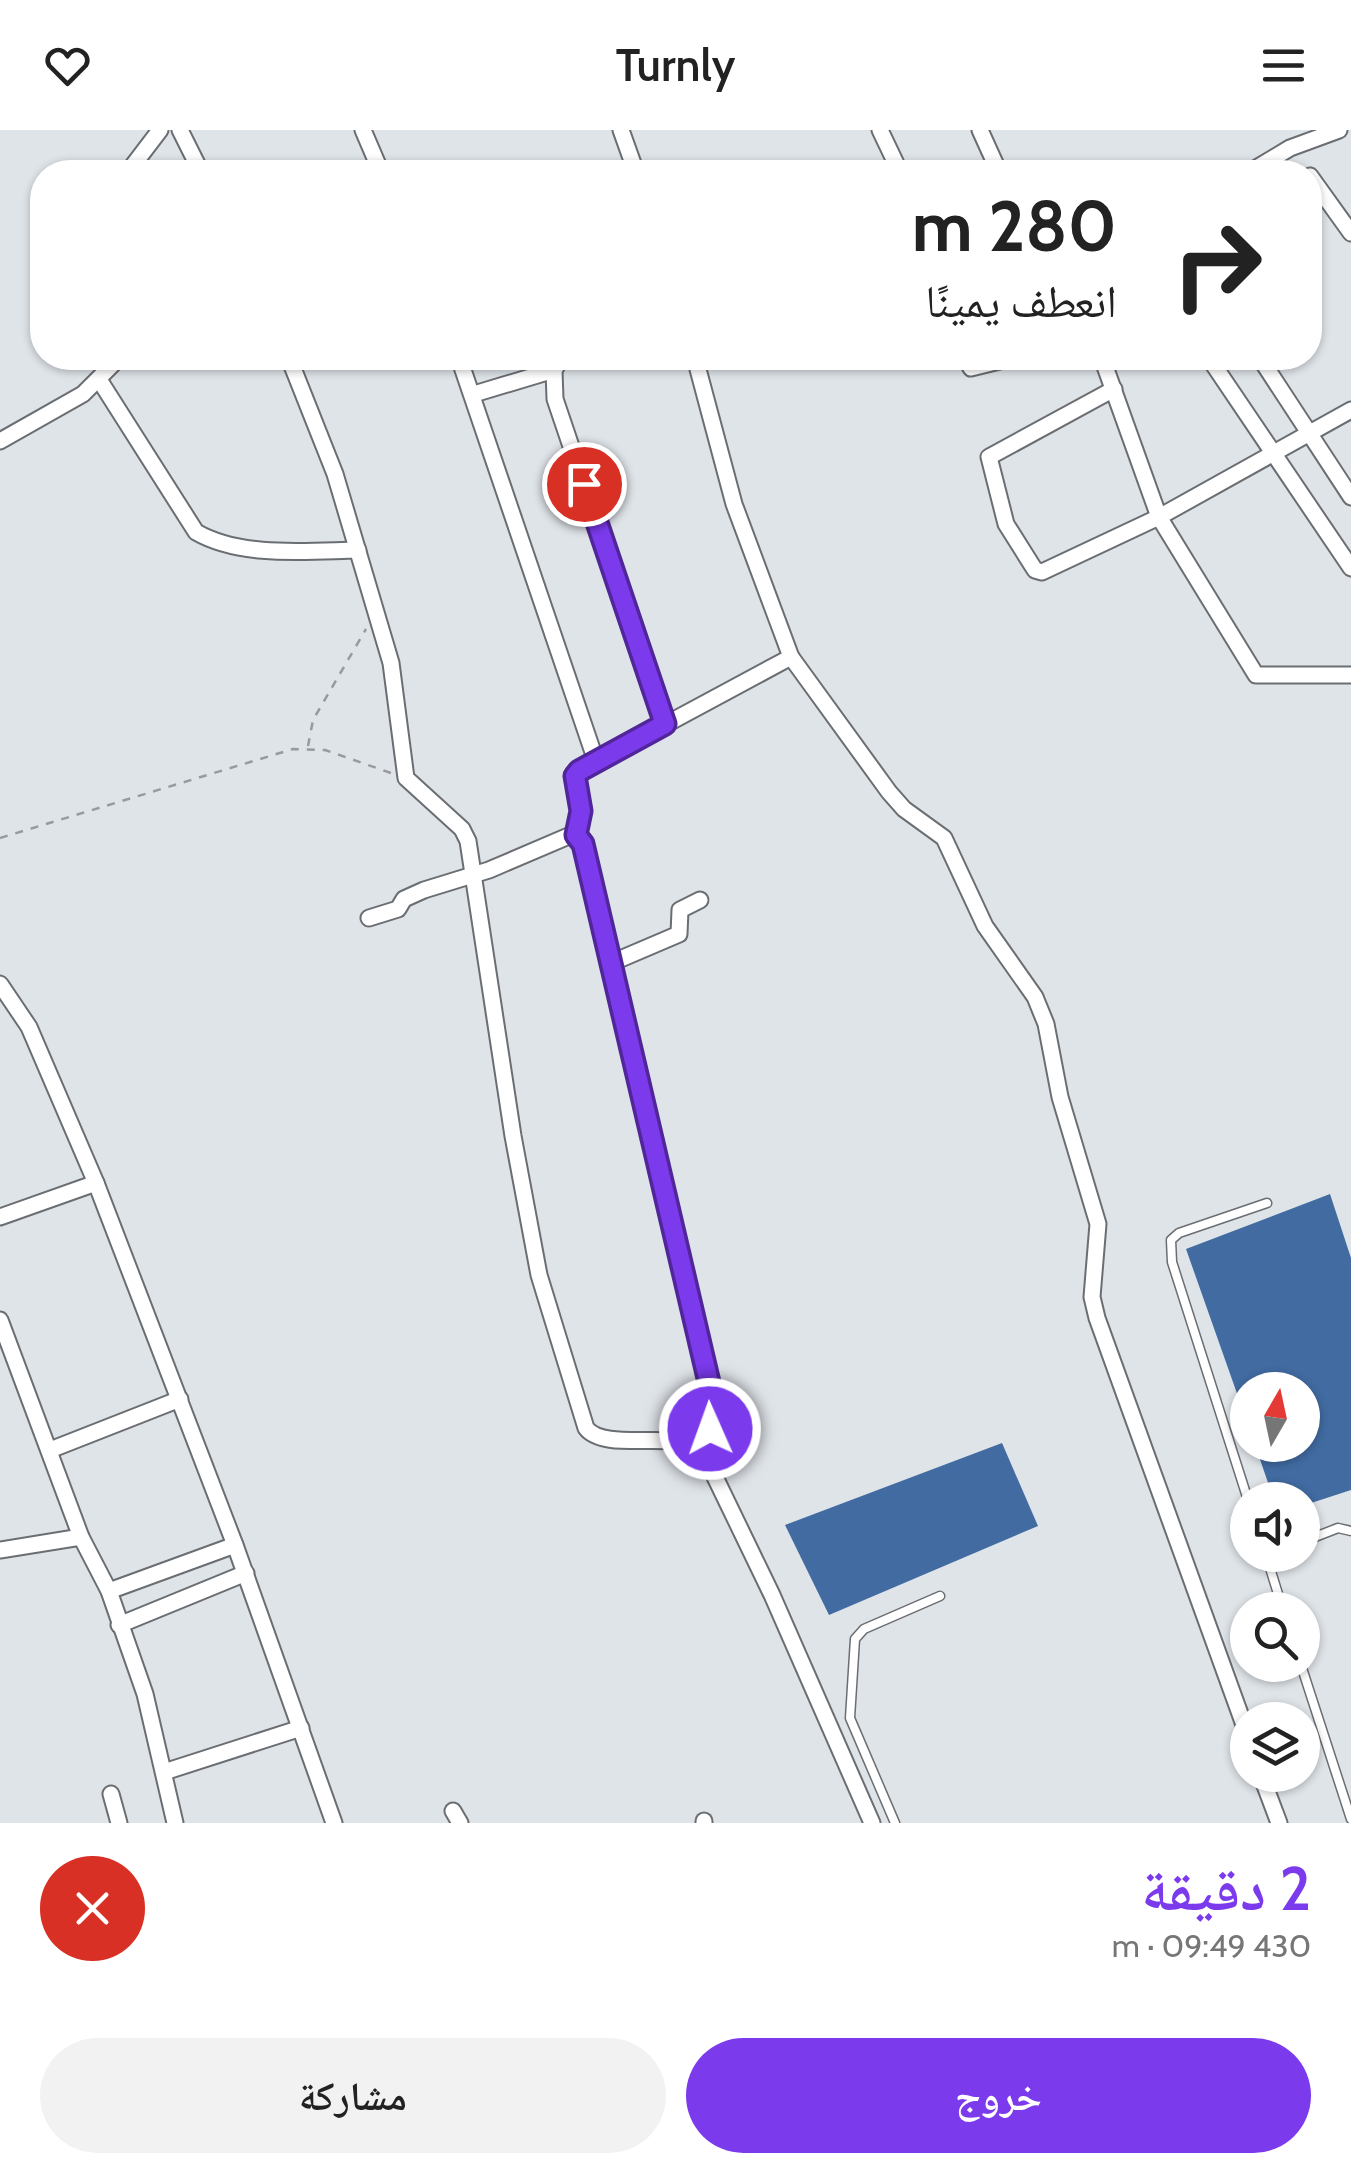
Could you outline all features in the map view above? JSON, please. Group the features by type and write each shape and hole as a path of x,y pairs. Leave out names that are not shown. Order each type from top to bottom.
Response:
{"street":[{"path":"137,160 160,130"},
{"path":"180,130 195,160"},
{"path":"364,130 376,160"},
{"path":"621,130 632,160"},
{"path":"880,130 894,160"},
{"path":"980,130 994,160"},
{"path":"1270,160 1329,132"},
{"path":"1290,148 1299,160"},
{"path":"1322,192 1351,233"},
{"path":"0,441 100,382 110,370"},
{"path":"293,370 335,474 379,623 390,663 406,778 462,829 468,841 513,1136 539,1275 586,1428 599,1437 687,1442 701,1448 772,1594 872,1823"},
{"path":"464,370 596,761"},
{"path":"474,394 541,370"},
{"path":"557,370 555,399 665,724"},
{"path":"698,370 734,504 791,658 889,792 904,809 944,838 985,926 1035,997 1046,1024 1060,1097 1098,1224 1092,1297 1097,1318 1236,1702"},
{"path":"1107,370 1159,517 1256,675 1351,674"},
{"path":"1217,370 1351,568"},
{"path":"1268,370 1351,497"},
{"path":"100,382 196,532 212,541 266,548 358,550"},
{"path":"1114,389 992,452 988,462 998,504 1031,567 1042,572 1159,517 1311,436 1351,410"},
{"path":"701,1448 715,1408 583,844 576,835 581,811 575,776 596,761 791,658"},
{"path":"369,918 398,910 404,900 576,835"},
{"path":"611,963 679,934 680,910 700,900"},
{"path":"0,984 29,1027 96,1184 246,1574 334,1823"},
{"path":"0,1218 96,1184"},
{"path":"0,1320 81,1537 109,1591 145,1694 175,1823"},
{"path":"50,1450 180,1399"},
{"path":"0,1550 81,1537"},
{"path":"109,1591 235,1545"},
{"path":"119,1625 246,1574"},
{"path":"164,1772 301,1728"},
{"path":"1268,1792 1279,1823"},
{"path":"111,1794 119,1823"}],"lane":[{"path":"1242,1482 1172,1262 1171,1240 1179,1233 1267,1203"},
{"path":"1320,1535 1338,1528 1351,1532"},
{"path":"895,1823 850,1718 855,1640 864,1629 940,1596"},
{"path":"1306,1682 1351,1819"}],"path":[{"path":"308,747 314,720 364,630 379,623"},
{"path":"0,838 308,747 406,778"}],"building":[{"path":"1330,1194 1351,1258 1351,1490 1320,1500 1320,1482 1268,1482 1261,1462 1320,1462 1320,1372 1230,1374 1186,1249"},
{"path":"1002,1443 1038,1526 829,1615 785,1525"}],"route":[{"path":"584,484 665,724 579,771 575,776 581,811 576,835 583,844 715,1408 710,1429"}]}
